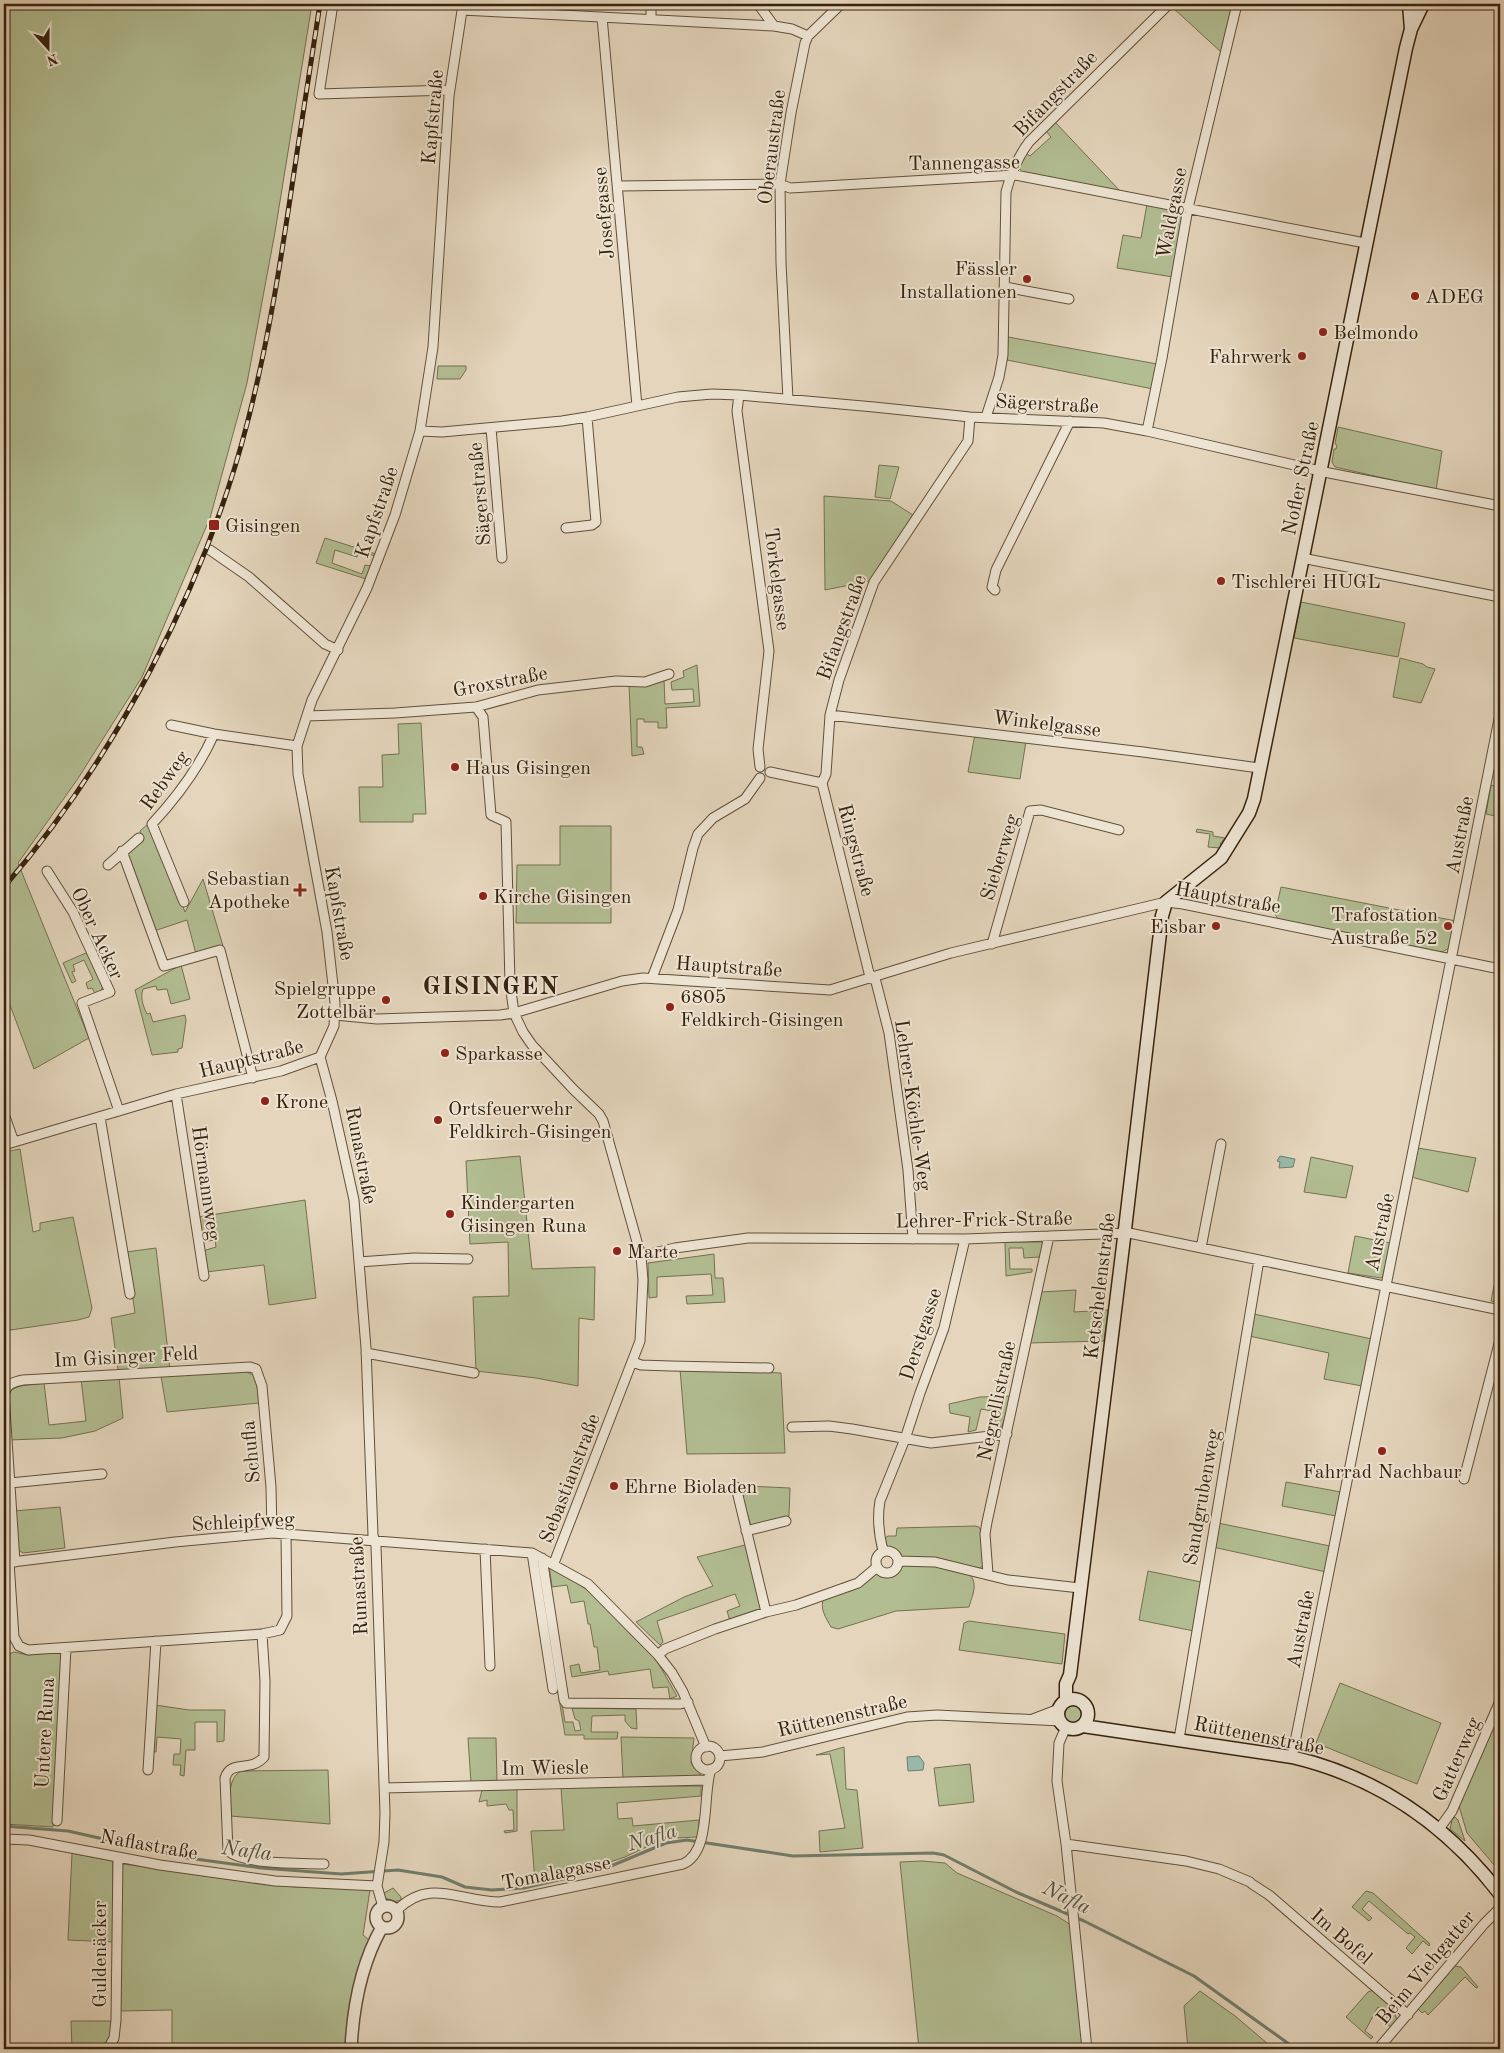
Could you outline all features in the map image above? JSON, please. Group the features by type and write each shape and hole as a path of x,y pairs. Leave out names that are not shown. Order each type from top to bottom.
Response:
{"main road":[{"name":"Nofler Straße","path":"1408,4 1411,29"},
{"name":"Nofler Straße","path":"1166,902 1221,858 1229,848 1252,806 1411,29 1423,4"},
{"name":"Ketschelenstraße","path":"1066,1711 1066,1684 1070,1675 1162,916 1166,902"},
{"path":"1086,1705 1086,1720 1075,1729 1066,1711 1086,1705"},
{"name":"Rüttenenstraße","path":"1086,1720 1116,1729 1292,1756 1325,1766 1370,1784 1420,1814 1439,1829 1468,1856 1500,1894"}],"street":[{"path":"333,4 319,94 450,90"},
{"path":"557,4 558,15"},
{"path":"651,4 651,19"},
{"path":"758,4 774,26"},
{"name":"Oberaustraße","path":"788,399 780,184 803,49 808,36 841,4"},
{"name":"Bifangstraße","path":"986,417 999,378 1003,355 1006,192 1010,175 1029,142 1169,4"},
{"name":"Waldgasse","path":"1147,431 1161,365 1188,208 1237,4"},
{"path":"462,7 558,15 774,26 792,28 808,36"},
{"name":"Kapfstraße","path":"335,1015 327,932 298,774 297,746 306,716 322,677 338,650 367,588 392,523 420,430 434,340 450,90 462,7"},
{"name":"Josefgasse","path":"602,17 637,406"},
{"name":"Tannengasse","path":"618,186 780,184 790,188 1010,175 1366,243"},
{"path":"1004,287 1070,298"},
{"name":"Sägerstraße","path":"420,430 442,432 491,428 587,417 699,394 739,395 970,417 1104,423 1322,471 1500,506"},
{"name":"Torkelgasse","path":"739,395 738,411 769,650 758,749 760,767"},
{"path":"566,528 592,525 596,522 587,417"},
{"name":"Bifangstraße","path":"822,783 826,774 830,715 839,680 874,582 968,441 970,417"},
{"path":"995,590 992,587 996,570 1070,421"},
{"name":"Sägerstraße","path":"491,428 502,558"},
{"path":"210,550 249,577 325,644 338,650"},
{"path":"1302,558 1500,597"},
{"name":"Groxstraße","path":"306,716 395,713 476,707 538,690 616,681 646,682 669,674"},
{"name":"Sebastianstraße","path":"476,707 483,716 492,815 506,822 510,984 514,1013 532,1045 599,1114 608,1134 641,1256 643,1280 642,1329 633,1362 554,1563 588,1584 658,1655 672,1673 688,1702 706,1746"},
{"name":"Austraße","path":"1292,1756 1500,714"},
{"name":"Winkelgasse","path":"830,715 1143,752 1259,768"},
{"name":"Rebweg","path":"171,725 214,734 297,746"},
{"name":"Rebweg","path":"184,902 152,824 167,808 193,773 203,758 214,734"},
{"path":"760,767 757,772 760,778"},
{"name":"Ringstraße","path":"760,767 766,767 770,772 822,783 869,973 872,977"},
{"path":"760,778 768,778 770,772"},
{"path":"652,978 678,910 698,834 713,818 745,799 760,778"},
{"name":"Sieberweg","path":"992,944 1030,811 1041,810 1119,830"},
{"path":"108,865 139,838"},
{"path":"122,851 164,966 220,950 253,1078"},
{"name":"Ober Acker","path":"47,871 74,912 110,992 82,1003 119,1111"},
{"name":"Hauptstraße","path":"4,1145 176,1094 253,1078 296,1067 320,1058 334,1026 335,1015 403,1019 514,1013 622,981 652,978 830,990 933,958 1166,902 1191,905 1500,969"},
{"name":"Lehrer-Köchle-Weg","path":"872,977 876,982 889,1033 908,1170 913,1239"},
{"name":"Runastraße","path":"320,1058 332,1101 354,1200 366,1352 380,1658 384,1842 377,1886 383,1907 377,1912 376,1919 382,1927 363,1970 356,1998 351,2049"},
{"name":"Hörmannweg","path":"176,1094 204,1276"},
{"path":"4,1114 14,1142"},
{"path":"100,1117 130,1294"},
{"path":"1201,1248 1221,1144"},
{"name":"Lehrer-Frick-Straße","path":"641,1256 675,1248 748,1238 965,1239 1129,1233 1500,1310"},
{"name":"Negrellistraße","path":"988,1574 985,1534 987,1522 1049,1236"},
{"name":"Derstgasse","path":"883,1551 880,1540 878,1510 880,1501 905,1440 944,1328 965,1239"},
{"path":"359,1262 414,1258 468,1259"},
{"name":"Sandgrubenweg","path":"1179,1739 1259,1260"},
{"path":"1464,1480 1500,1340"},
{"path":"366,1352 474,1373"},
{"path":"633,1362 641,1365 769,1368"},
{"name":"Im Gisinger Feld","path":"4,1394 6,1386 23,1380 250,1367 256,1369"},
{"name":"Schufla","path":"256,1369 262,1386 271,1487 272,1533"},
{"path":"4,1394 10,1483 9,1562"},
{"path":"792,1427 829,1426 931,1443 1007,1434"},
{"path":"10,1483 102,1474"},
{"path":"736,1487 766,1612"},
{"path":"746,1530 786,1521"},
{"name":"Schleipfweg","path":"9,1562 175,1542 272,1533 532,1553 554,1563"},
{"name":"Untere Runa","path":"9,1562 14,1637 19,1646 28,1650 262,1634 280,1630 287,1616 286,1534"},
{"path":"485,1549 490,1666"},
{"path":"883,1551 894,1552 898,1561 896,1568 890,1572 883,1572 877,1567 876,1559 883,1551"},
{"path":"532,1553 554,1688"},
{"name":"Sebastianstraße","path":"542,1558 566,1703 680,1704 688,1702"},
{"path":"898,1561 935,1562 1008,1580 1080,1588"},
{"path":"658,1655 665,1649 686,1640 858,1583 877,1567"},
{"path":"262,1634 265,1681 264,1757 252,1766 233,1768 227,1772 225,1778 228,1851 240,1858 324,1864"},
{"path":"148,1770 156,1641"},
{"name":"Untere Runa","path":"57,1821 66,1648"},
{"name":"Gatterweg","path":"1439,1829 1452,1811 1500,1701"},
{"name":"Rüttenenstraße","path":"720,1756 733,1756 771,1750 907,1717 931,1715 1005,1720 1033,1719 1066,1711"},
{"name":"Ketschelenstraße","path":"1066,1711 1059,1742 1057,1769 1087,2049"},
{"path":"706,1746 716,1750 720,1756 719,1763 711,1769 700,1767 697,1760 700,1750 706,1746"},
{"name":"Tomalagasse","path":"397,1910 415,1896 426,1893 442,1892 470,1899 500,1902 673,1867 690,1860 698,1847 703,1831 708,1796 707,1780 711,1769"},
{"name":"Im Wiesle","path":"384,1788 707,1780"},
{"name":"Naflastraße","path":"4,1839 29,1840 118,1857 275,1881 377,1886"},
{"name":"Im Bofel","path":"1066,1844 1186,1861 1219,1869 1251,1883 1269,1894 1408,2016"},
{"name":"Guldenäcker","path":"108,2049 114,2038 116,2020 118,1857"},
{"path":"382,1927 390,1928 396,1925 399,1918 397,1910 390,1906 383,1907"},
{"name":"Beim Viehgatter","path":"1378,2049 1408,2016 1484,1924 1500,1908"}],"shaded area":[{"path":"4,4 312,4 275,232 247,383 210,518 142,677 77,780 18,863 89,1038 34,1069 4,989"},
{"path":"1173,4 1233,4 1221,52 1171,6"},
{"path":"1055,122 1121,192 1024,174 1018,167 1025,152 1030,156 1051,137 1046,131"},
{"path":"1147,204 1181,212 1183,215 1173,277 1117,268 1123,235 1141,238"},
{"path":"1008,337 1157,364 1153,389 1007,360"},
{"path":"438,366 466,366 466,370 460,379 437,379"},
{"path":"1338,427 1442,451 1436,490 1335,467 1332,462 1334,449 1336,449 1337,445 1335,444"},
{"path":"879,465 899,467 890,499 875,497"},
{"path":"824,496 891,501 913,515 870,581 825,590"},
{"path":"325,538 376,554 375,556 359,551 357,557 335,550 332,563 362,574 365,565 371,566 366,579 316,563"},
{"path":"1301,602 1405,623 1398,657 1294,638"},
{"path":"1400,658 1435,669 1421,703 1393,697"},
{"path":"697,665 700,706 666,708 667,728 658,728 658,722 644,722 644,719 637,719 637,747 642,747 644,754 632,756 629,684 664,680 665,704 694,702 693,689 672,690 671,682 684,677 683,671"},
{"path":"421,723 426,814 413,814 413,822 360,822 359,787 383,787 382,755 399,754 398,724"},
{"path":"975,734 1026,741 1020,779 968,772"},
{"path":"1491,785 1500,787 1500,817 1486,814"},
{"path":"149,823 185,912 203,879 223,946 196,954 187,920 154,931 127,860 127,852 140,839 140,831"},
{"path":"560,826 611,826 611,923 516,923 517,865 560,865"},
{"path":"1197,829 1213,832 1213,836 1225,838 1220,844 1222,845 1220,848 1208,847 1210,834 1196,832"},
{"path":"1281,887 1456,921 1451,947 1442,952 1278,919 1275,914"},
{"path":"88,952 103,984 101,992 96,995 92,988 88,989 86,983 93,979 84,960 73,965 75,971 72,972 76,981 72,983 63,963"},
{"path":"181,965 190,999 171,1004 167,989 157,990 156,986 143,989 143,1005 147,1014 150,1013 153,1022 185,1015 186,1020 182,1048 178,1049 178,1052 152,1055 135,990"},
{"path":"1418,1148 1476,1158 1468,1192 1412,1176"},
{"path":"20,1149 33,1232 40,1230 40,1223 73,1217 92,1308 89,1317 78,1320 4,1331 4,1157 5,1152"},
{"path":"520,1156 532,1269 595,1267 594,1320 579,1318 578,1386 536,1378 476,1371 473,1297 509,1296 508,1242 470,1244 466,1161"},
{"path":"1280,1156 1295,1159 1293,1167 1279,1168 1280,1162 1277,1161"},
{"path":"1311,1157 1353,1166 1346,1198 1304,1192"},
{"path":"305,1200 316,1298 269,1305 264,1265 206,1272 203,1253 216,1247 215,1240 201,1242 198,1217"},
{"path":"1355,1236 1390,1243 1381,1278 1348,1273"},
{"path":"1005,1242 1043,1242 1041,1256 1039,1257 1024,1258 1023,1248 1009,1248 1010,1269 1032,1269 1032,1272 1006,1276"},
{"path":"156,1248 170,1369 118,1370 111,1318 135,1313 126,1252"},
{"path":"714,1254 715,1278 723,1278 725,1302 687,1304 686,1296 713,1295 711,1274 657,1277 657,1297 649,1298 648,1263"},
{"path":"1498,1265 1500,1266 1500,1303 1491,1301"},
{"path":"1076,1290 1074,1312 1108,1310 1104,1341 1028,1343 1040,1292"},
{"path":"1254,1314 1372,1339 1362,1386 1324,1379 1329,1353 1249,1336"},
{"path":"680,1369 781,1373 785,1453 687,1454"},
{"path":"244,1371 256,1376 259,1403 167,1412 161,1376"},
{"path":"119,1377 123,1418 95,1431 62,1438 9,1440 7,1395 14,1388 44,1383 49,1425 86,1421 81,1379"},
{"path":"1011,1396 1002,1427 994,1426 997,1412 981,1409 976,1430 968,1432 970,1417 950,1413 949,1404 980,1397"},
{"path":"1286,1482 1341,1492 1336,1516 1282,1506"},
{"path":"747,1486 790,1488 789,1516 751,1526 742,1496"},
{"path":"6,1494 10,1551 9,1554 4,1556 4,1495"},
{"path":"60,1507 65,1548 23,1553 17,1549 14,1511"},
{"path":"1218,1523 1330,1546 1326,1572 1213,1547"},
{"path":"979,1527 981,1531 984,1565 977,1570 901,1558 893,1550 888,1549 885,1538 896,1536 897,1528"},
{"path":"745,1545 763,1606 760,1611 730,1621 727,1611 740,1606 735,1594 657,1621 663,1642 660,1645 636,1622 684,1597 713,1586 697,1557"},
{"path":"903,1564 933,1564 969,1574 974,1581 974,1585 969,1607 896,1611 838,1629 831,1627 825,1617 822,1605 824,1598 876,1571 884,1575 895,1574"},
{"path":"539,1565 565,1722 573,1722 575,1731 581,1730 579,1721 575,1719 572,1708 636,1709 637,1729 631,1728 625,1721 625,1715 592,1716 591,1732 618,1732 617,1739 584,1739 584,1735 565,1735 537,1566"},
{"path":"549,1565 589,1591 657,1661 677,1696 670,1699 668,1687 653,1688 650,1669 609,1675 608,1671 572,1677 570,1666 579,1664 581,1673 600,1670 597,1647 594,1647 584,1601 571,1603 567,1585 552,1587"},
{"path":"1148,1571 1201,1582 1194,1631 1139,1620"},
{"path":"969,1621 1065,1634 1062,1664 959,1650 964,1623"},
{"path":"14,1652 28,1655 61,1652 62,1654 53,1827 4,1824 4,1656"},
{"path":"1340,1683 1441,1723 1417,1784 1316,1743"},
{"path":"1073,1704 1080,1707 1083,1714 1080,1721 1073,1724 1066,1721 1063,1714 1066,1707"},
{"path":"155,1705 189,1710 225,1710 224,1741 217,1742 217,1722 195,1722 195,1750 186,1750 184,1776 180,1775 181,1765 173,1765 174,1754 180,1754 181,1739 157,1737 156,1752 151,1751"},
{"path":"1500,1713 1500,1872 1467,1833 1459,1806"},
{"path":"621,1737 694,1738 691,1763 701,1775 623,1779"},
{"path":"468,1738 496,1738 497,1782 471,1783"},
{"path":"844,1747 846,1789 857,1790 863,1848 820,1852 819,1831 845,1828 830,1754 816,1755"},
{"path":"919,1756 924,1763 923,1770 908,1771 907,1757"},
{"path":"970,1764 974,1802 939,1806 934,1768"},
{"path":"328,1770 330,1824 230,1816 231,1785 236,1775 241,1771"},
{"path":"701,1786 701,1796 617,1803 618,1819 632,1818 633,1826 699,1820 698,1837 659,1841 625,1857 595,1867 535,1881 531,1831 564,1830 561,1788"},
{"path":"517,1789 517,1831 505,1833 504,1831 514,1830 513,1810 509,1810 506,1804 487,1806 487,1800 479,1802 482,1790"},
{"path":"1455,1817 1458,1820 1465,1841 1450,1829 1452,1820"},
{"path":"72,1853 113,1861 113,1942 68,1940"},
{"path":"900,1862 945,1863 957,1873 1057,1916 1071,1925 1084,2049 992,2049 992,2047 919,2049"},
{"path":"124,1864 295,1887 326,1886 370,1890 363,1935 369,1940 347,2049 172,2049 172,2010 120,2011 121,1867"},
{"path":"393,1888 401,1897 401,1900 394,1902 384,1897 384,1893"},
{"path":"1366,1891 1373,1893 1430,1944 1429,1946 1423,1941 1412,1954 1406,1948 1415,1937 1410,1933 1408,1934 1369,1901 1362,1909 1372,1918 1369,1921 1352,1907"},
{"path":"4,1944 9,1944 10,1979 4,1979"},
{"path":"1455,1966 1461,1967 1478,1987 1476,1988 1465,1977 1428,2015 1425,2011 1422,2013 1418,2009"},
{"path":"1373,1990 1394,2009 1397,2021 1392,2028 1384,2021 1388,2016 1378,2007 1365,2031 1373,2037 1371,2039 1346,2017 1368,1992"},
{"path":"1200,1991 1235,2016 1274,2049 1188,2049 1184,2006"},
{"path":"71,2021 113,2021 108,2043 103,2049 72,2049"}],"waterway":[{"name":"Nafla","path":"4,1826 68,1831 188,1858 261,1868 341,1874 398,1870 442,1877 465,1887 492,1890 524,1888 580,1875 611,1866 666,1843 687,1840 793,1856 933,1853 944,1855 1016,1892 1084,1921 1194,1976 1296,2049"}],"railway":[{"path":"4,887 44,837 82,784 118,728 151,669 181,609 207,547 229,485 256,389 282,251 320,4"}],"place":[{"name":"Fässler Installationen","path":"1027,279"},
{"name":"ADEG","path":"1415,296"},
{"name":"Belmondo","path":"1323,332"},
{"name":"Fahrwerk","path":"1302,356"},
{"name":"Gisingen","path":"214,525"},
{"name":"Tischlerei HUGL","path":"1221,581"},
{"name":"Haus Gisingen","path":"455,767"},
{"name":"Sebastian Apotheke","path":"300,890"},
{"name":"Kirche Gisingen","path":"483,896"},
{"name":"Eisbar","path":"1216,926"},
{"name":"Trafostation Austraße 52","path":"1448,926"},
{"name":"Spielgruppe Zottelbär","path":"386,1000"},
{"name":"6805 Feldkirch-Gisingen","path":"670,1007"},
{"name":"Sparkasse","path":"445,1053"},
{"name":"Krone","path":"265,1101"},
{"name":"Ortsfeuerwehr Feldkirch-Gisingen","path":"438,1120"},
{"name":"Kindergarten Gisingen Runa","path":"450,1214"},
{"name":"Marte","path":"617,1251"},
{"name":"Fahrrad Nachbaur","path":"1382,1451"},
{"name":"Ehrne Bioladen","path":"614,1486"}],"district":[{"name":"GISINGEN","path":"491,985"}]}
